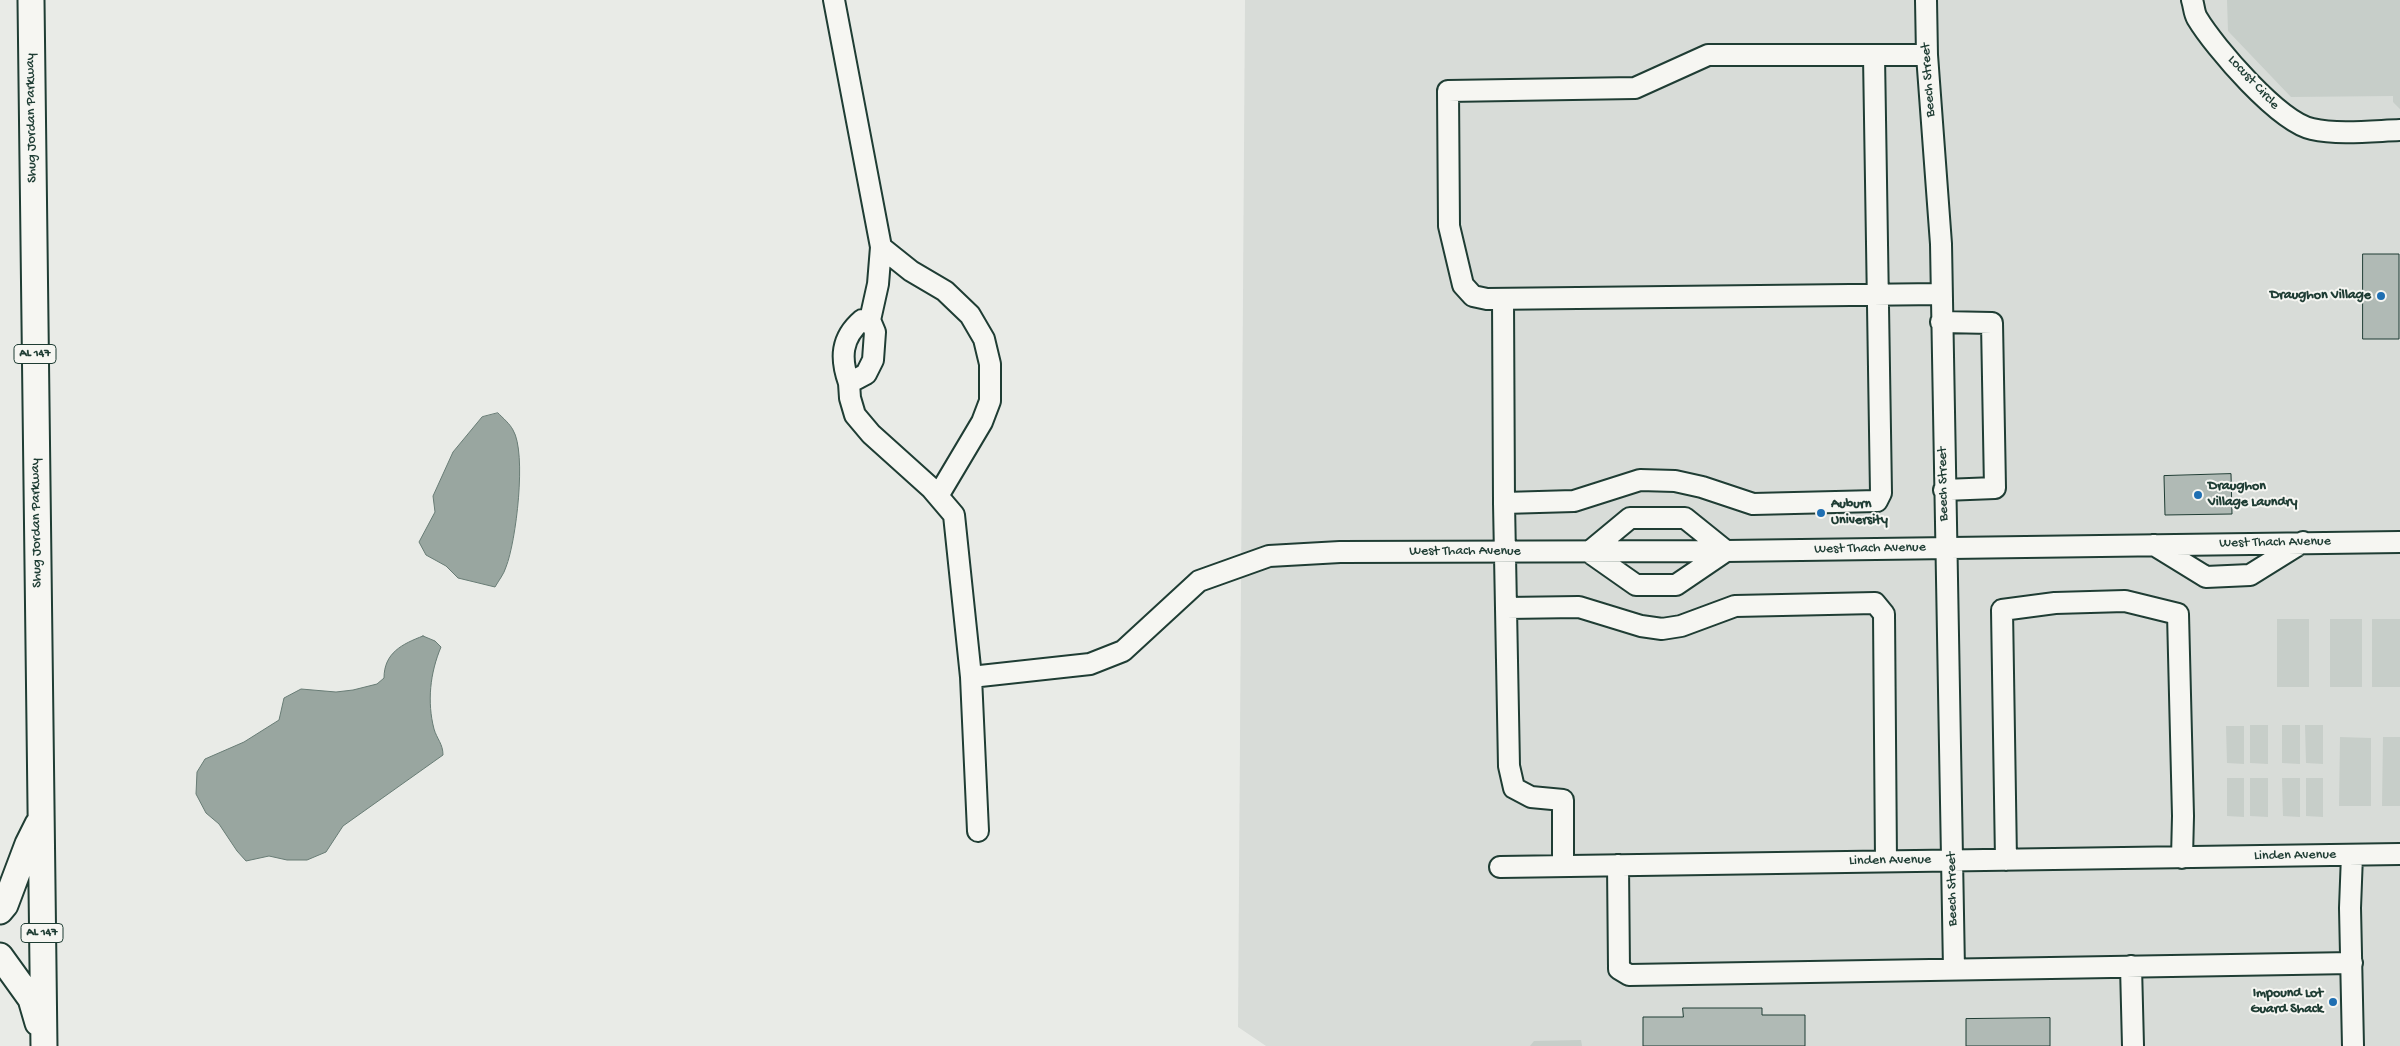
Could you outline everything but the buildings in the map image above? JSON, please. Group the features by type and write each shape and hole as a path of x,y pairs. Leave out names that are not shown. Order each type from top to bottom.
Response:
{"main road":[{"name":"Shug Jordan Parkway","path":"31,0 44,1046"},
{"path":"0,911 6,905 28,844 41,820"},
{"path":"0,956 31,999 44,1046"}],"street":[{"path":"834,0 881,247 878,284 870,320 875,332 873,360 866,374 849,383"},
{"name":"Beech Street","path":"1926,0 1927,54 1941,244 1954,969"},
{"name":"Locust Circle","path":"2192,0 2196,16 2210,36 2271,106 2289,119 2311,129 2358,132 2400,130"},
{"path":"1927,54 1874,56 1708,55 1635,88 1448,91 1449,226 1463,285 1473,296 1486,299 1941,294"},
{"path":"1504,502 1574,501 1640,480 1675,481 1702,487 1753,504 1877,501 1881,493 1874,56"},
{"path":"881,247 911,271 945,291 970,315 984,339 990,364 990,401 982,422 938,496"},
{"path":"1503,299 1504,552 1509,766 1514,788 1530,797 1563,800 1563,866"},
{"path":"870,320 862,320 851,329 844,348 844,368 855,415 871,434 938,496 954,515 971,676 978,831"},
{"path":"1941,322 1992,323 1995,479 1995,488 1944,490"},
{"path":"1630,518 1685,518 1726,551 1676,585 1636,586 1589,552 1630,518"},
{"path":"2154,545 2206,577 2250,575 2303,542"},
{"name":"West Thach Avenue","path":"971,676 1090,664 1124,651 1199,581 1269,556 1340,552 1726,551 2400,542"},
{"path":"2006,860 2002,610 2055,603 2125,601 2178,614 2183,816 2182,858"},
{"path":"1506,608 1579,607 1641,626 1662,629 1681,626 1735,606 1875,603 1884,614 1886,861"},
{"name":"Linden Avenue","path":"1500,867 2400,854"},
{"path":"2352,855 2353,1046"},
{"path":"1618,865 1619,969 1630,975 2352,964"},
{"path":"2131,966 2133,1046"}],"shaded area":[{"name":"Auburn University","path":"1245,0 2400,0 2400,1046 1266,1046 1238,1027"},
{"path":"2227,0 2400,0 2400,109 2393,102 2393,96 2291,97 2228,31"},
{"path":"498,413 512,428 517,441 520,477 519,498 510,555 504,572 495,587 458,578 446,566 426,555 419,542 435,512 433,496 453,452 482,417"},
{"path":"2277,619 2309,619 2309,687 2277,687"},
{"path":"2330,619 2362,619 2362,687 2330,687"},
{"path":"2372,619 2400,619 2400,687 2372,687"},
{"path":"423,636 435,641 441,647 434,667 430,698 434,729 443,755 343,826 326,852 307,860 287,860 269,856 246,861 219,824 206,813 196,794 197,772 205,759 244,742 279,720 284,698 301,689 336,692 377,684 384,678 387,662 391,656 401,646"},
{"path":"2250,725 2268,725 2268,764 2250,763"},
{"path":"2282,725 2300,725 2300,764 2282,763"},
{"path":"2305,725 2323,725 2323,764 2306,763"},
{"path":"2226,726 2244,726 2244,764 2227,763"},
{"path":"2340,737 2371,738 2371,806 2339,806"},
{"path":"2383,737 2400,737 2400,806 2382,806"},
{"path":"2227,778 2244,778 2244,817 2227,816"},
{"path":"2250,778 2268,778 2268,817 2250,816"},
{"path":"2282,778 2300,778 2300,817 2283,816"},
{"path":"2306,778 2323,778 2323,817 2306,816"},
{"path":"1581,1040 1582,1046 1530,1046 1534,1041"}],"place":[{"name":"Draughon Village","path":"2381,296"},
{"name":"Draughon Village Laundry","path":"2198,495"},
{"name":"Auburn University","path":"1821,513"},
{"name":"Impound Lot Guard Shack","path":"2333,1002"}]}
